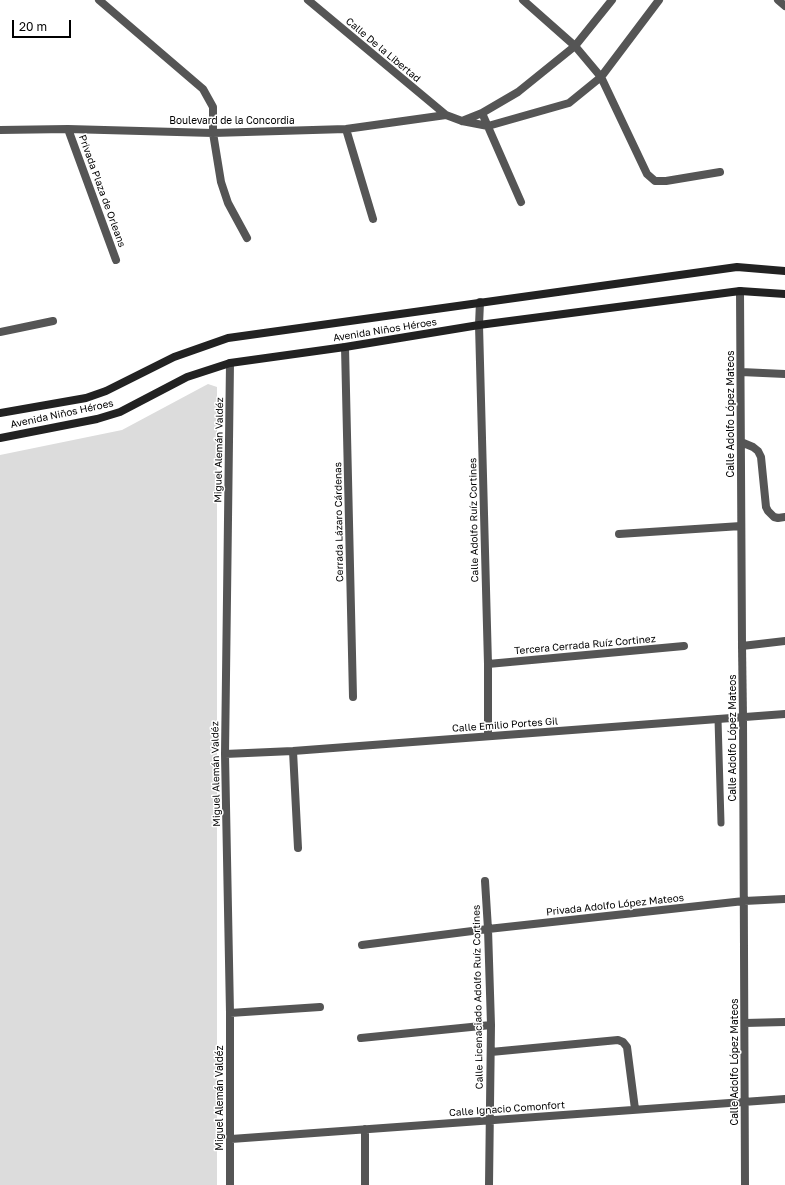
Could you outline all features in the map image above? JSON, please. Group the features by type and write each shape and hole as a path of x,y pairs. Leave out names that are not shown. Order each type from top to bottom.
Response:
{"main road":[{"name":"Avenida Niños Héroes","path":"0,413 86,398 174,357 228,338 737,267 785,271"},
{"name":"Avenida Niños Héroes","path":"0,438 97,419 120,412 187,377 230,363 345,348 479,325 740,291 785,294"}],"street":[{"path":"99,0 203,90 213,107 213,133 221,182 228,203 247,238"},
{"name":"Calle De la Libertad","path":"308,0 446,116"},
{"path":"523,0 575,46 601,77 647,174 655,181 666,181 720,172"},
{"path":"462,122 518,92 575,46 612,0"},
{"name":"Boulevard de la Concordia","path":"0,130 68,129 213,133 346,129 446,116 462,122 488,126 569,103 601,77 659,0"},
{"path":"778,0 785,6"},
{"path":"482,112 521,202"},
{"name":"Privada Plaza de Orleans","path":"68,129 116,260"},
{"path":"346,129 373,219"},
{"name":"Calle Adolfo López Mateos","path":"740,291 745,1185"},
{"name":"Calle Adolfo Ruíz Cortines","path":"480,302 479,325 488,664 488,736"},
{"path":"0,332 52,321"},
{"name":"Cerrada Lázaro Cárdenas","path":"345,348 353,697"},
{"name":"Miguel Alemán Valdéz","path":"230,363 225,754 230,1013 230,1185"},
{"path":"741,372 785,374"},
{"path":"741,442 753,447 761,457 766,507 768,511 774,517 785,518"},
{"path":"619,534 741,526"},
{"path":"742,646 785,641"},
{"name":"Tercera Cerrada Ruíz Cortinez","path":"488,664 684,646"},
{"name":"Calle Emilio Portes Gil","path":"225,754 293,751 785,714"},
{"path":"293,751 298,848"},
{"name":"Calle Licenaciado Adolfo Ruíz Cortines","path":"485,881 491,1025 489,1185"},
{"name":"Privada Adolfo López Mateos","path":"362,945 488,929 744,901 785,899"},
{"path":"230,1013 320,1008"},
{"path":"745,1023 785,1022"},
{"path":"361,1038 491,1025"},
{"path":"491,1052 618,1040 623,1042 627,1047 635,1109"},
{"name":"Calle Ignacio Comonfort","path":"230,1139 785,1098"},
{"path":"365,1129 365,1185"}],"lane":[{"path":"718,719 721,823"}],"shaded area":[{"path":"208,384 217,387 217,1185 0,1185 0,455 122,430"}]}
